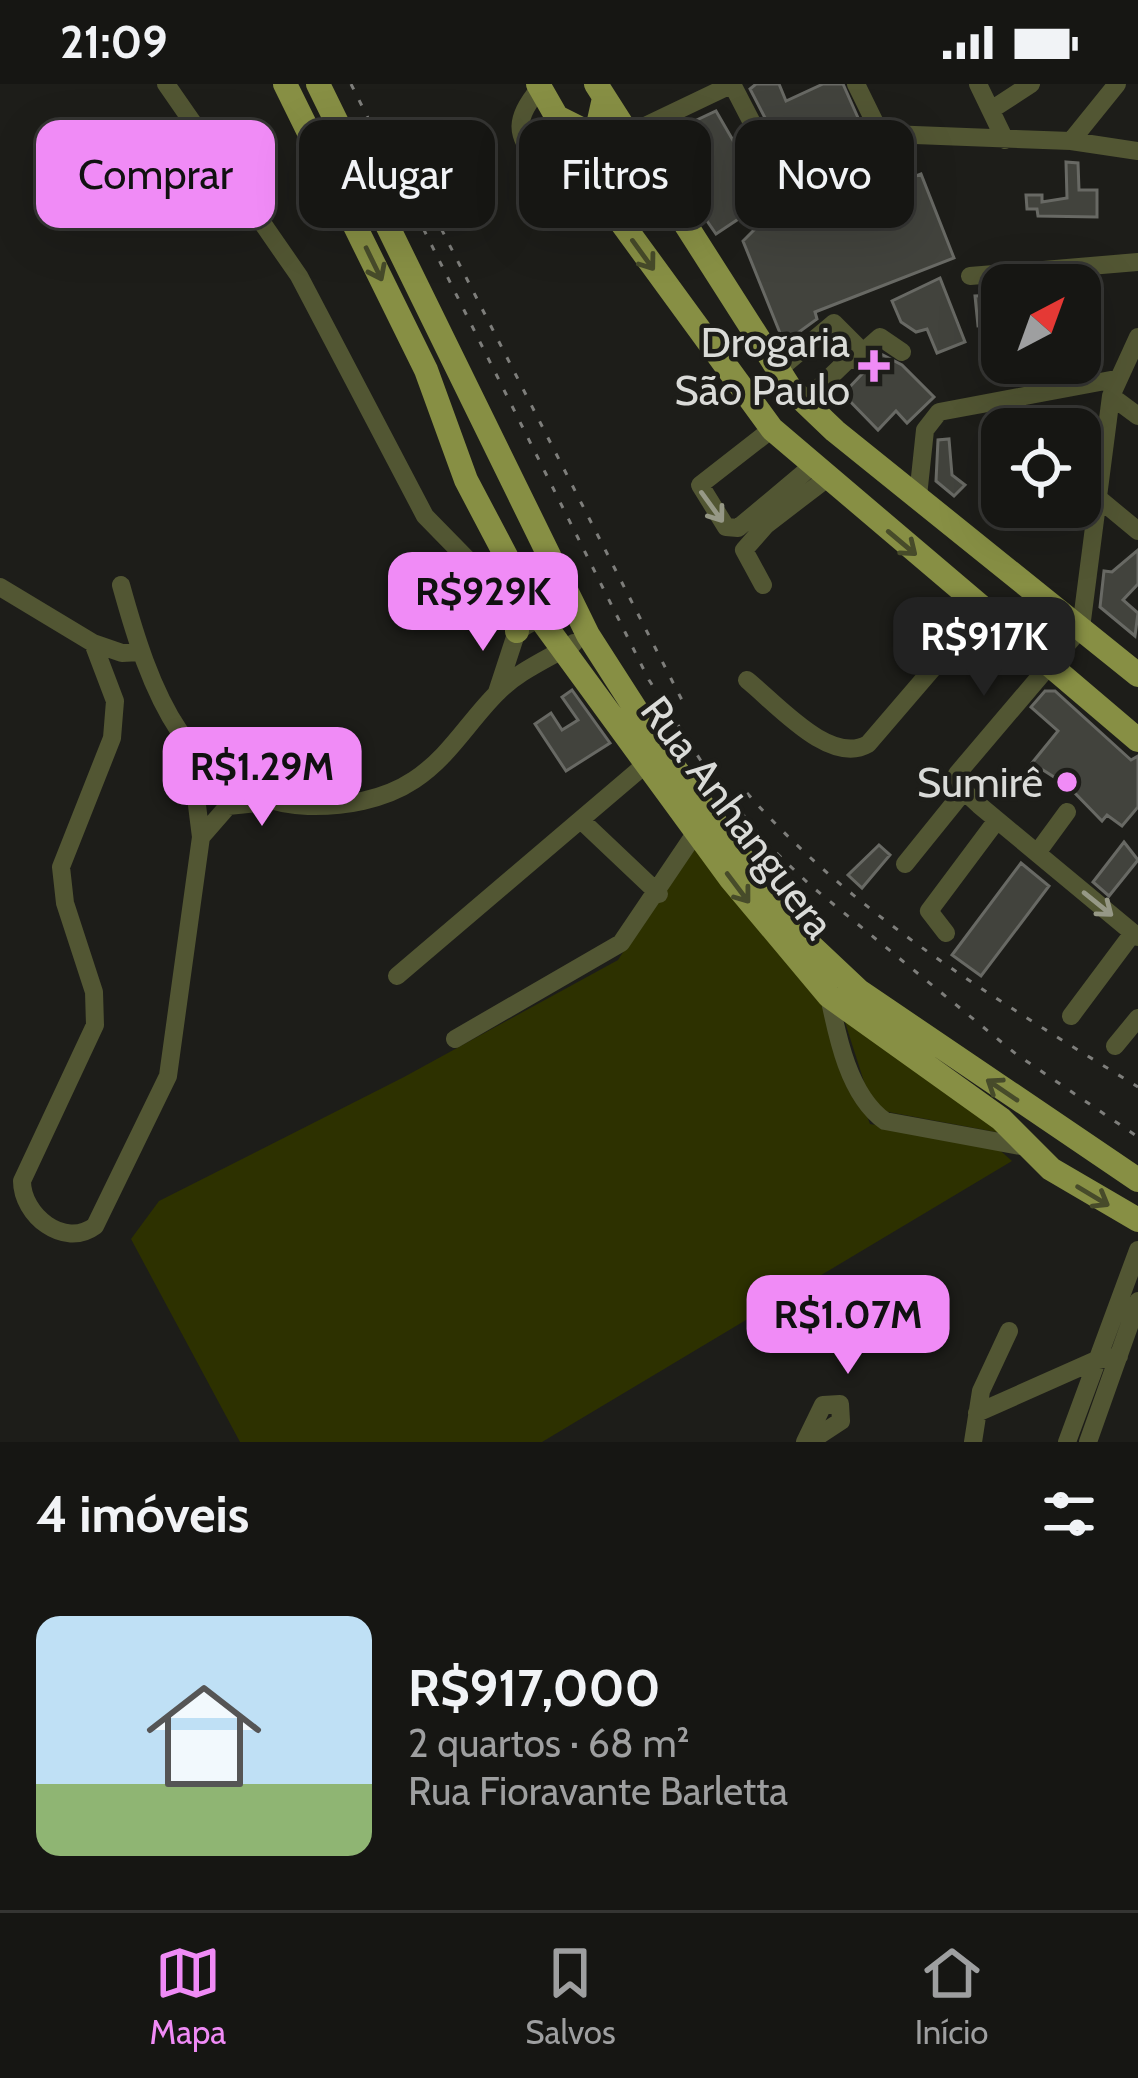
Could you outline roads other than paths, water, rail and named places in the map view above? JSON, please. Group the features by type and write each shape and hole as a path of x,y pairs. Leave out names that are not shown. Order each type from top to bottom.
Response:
{"main road":[{"name":"Rua Anhanguera","path":"285,84 426,370 486,520 516,575 530,621 565,649 776,939 829,996 1001,1119 1026,1148 1066,1180 1138,1220"},
{"path":"318,84 586,629 665,755 832,968 913,1030 1136,1179"},
{"path":"539,86 556,120"},
{"path":"600,91 617,120"},
{"path":"552,113 590,133 598,125 600,91"},
{"path":"625,228 772,429 1138,740"},
{"path":"685,228 778,370 806,404 1138,675"},
{"path":"448,352 456,383 514,506 553,564"},
{"path":"486,520 514,506"},
{"path":"982,610 1030,631 1042,616 1032,587"},
{"path":"530,621 570,631 586,629"}],"street":[{"path":"166,84 299,276 424,516 530,621 497,692 437,763 399,790 332,806 228,806 201,837"},
{"path":"657,120 733,84 751,120"},
{"path":"856,84 879,131 901,146 1071,141 1138,151"},
{"path":"978,84 1005,140"},
{"path":"991,110 1031,84"},
{"path":"1071,141 1117,84"},
{"path":"519,120 539,86"},
{"path":"970,276 1138,262"},
{"path":"778,370 834,323 851,337 857,346 854,354 806,404"},
{"path":"1101,448 1138,337"},
{"path":"806,404 874,339 885,340 902,352"},
{"path":"1122,381 1138,416"},
{"path":"918,496 925,430 939,412 1122,381"},
{"path":"772,429 700,485 726,526 738,528 819,472"},
{"path":"763,585 744,550 819,472"},
{"path":"1101,500 1138,531"},
{"path":"1071,1016 1136,935 958,782 961,768 1081,628 1086,528"},
{"path":"121,585 152,684 190,749 227,782 269,803"},
{"path":"0,587 93,643 122,653 140,652"},
{"path":"747,680 835,749 854,752 868,744 982,610"},
{"path":"497,692 565,649 586,629"},
{"path":"93,643 115,701 112,738 61,866 65,903 94,992 94,1024 22,1181 22,1195 34,1215 66,1233 76,1235 95,1226 168,1076 201,837 190,749"},
{"path":"115,701 152,684"},
{"path":"398,976 646,764"},
{"path":"905,864 964,791"},
{"path":"1037,853 1067,812"},
{"path":"946,933 929,911 997,820"},
{"path":"583,822 659,894"},
{"path":"454,1039 534,990 603,956 638,925 696,832"},
{"path":"829,996 855,1080 875,1114 885,1121 1026,1148"},
{"path":"1115,1046 1138,1018"},
{"path":"1066,1442 1138,1250"},
{"path":"1088,1442 1138,1301"},
{"path":"973,1442 985,1379 1009,1331"},
{"path":"976,1413 1094,1361 1119,1356"}],"railway":[{"path":"351,84 649,680 703,764 765,842 810,885 1016,1054 1138,1137"},
{"path":"441,228 687,710"},
{"path":"747,793 789,838 882,918 982,989 1138,1087"}],"place":[{"name":"Drogaria São Paulo","path":"874,366"},
{"name":"Sumirê","path":"1067,782"}]}
